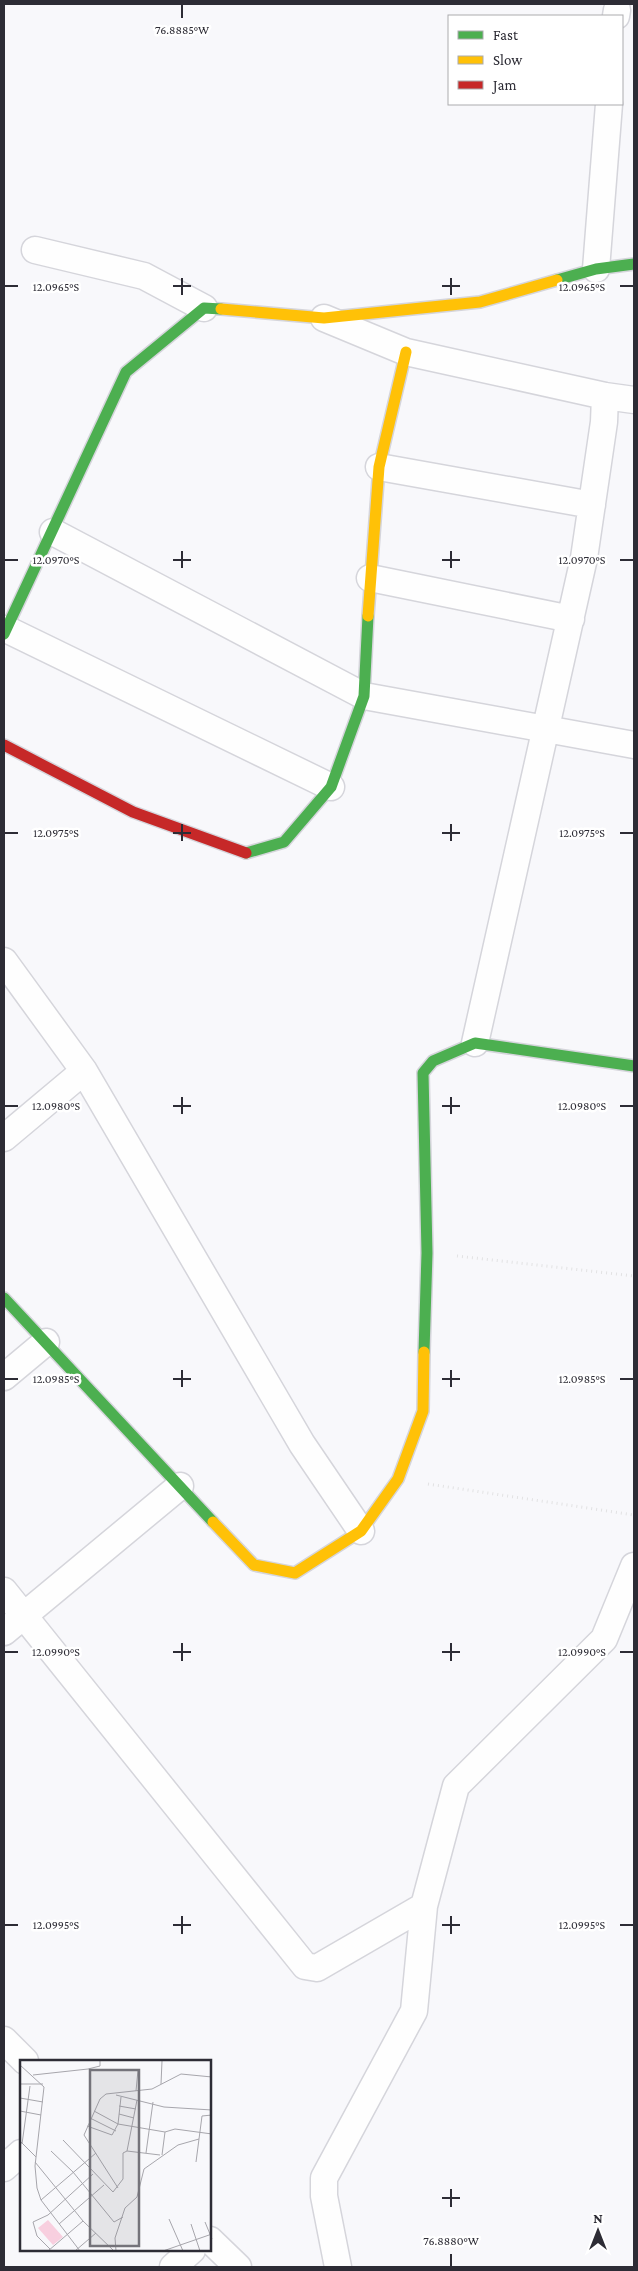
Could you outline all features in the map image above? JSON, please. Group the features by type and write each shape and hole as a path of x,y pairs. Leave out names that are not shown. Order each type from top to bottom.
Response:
{"street":[{"path":"596,269 609,105"},
{"path":"35,250 144,276 204,308 324,318 480,302 596,269 634,264"},
{"path":"204,308 126,372 5,632 330,787"},
{"path":"324,318 406,352 605,396 634,400"},
{"path":"4,745 133,812 246,853 284,842 330,787 364,696 370,578 379,467 406,352"},
{"path":"475,1043 584,558 605,396"},
{"path":"379,467 592,506"},
{"path":"53,532 364,696 634,745"},
{"path":"370,578 571,618"},
{"path":"4,961 84,1071 302,1444 361,1531"},
{"path":"4,1298 254,1566 294,1573 361,1531 398,1479 423,1411 427,1253 423,1073 433,1061 475,1043 634,1066"},
{"path":"4,1138 84,1071"},
{"path":"4,1376 46,1342"},
{"path":"4,1632 180,1486"},
{"path":"338,2267 324,2196 324,2178 414,2010 424,1906 456,1786 604,1639 634,1566"},
{"path":"4,1591 305,1966 317,1968 424,1906"},
{"path":"4,2040 24,2060"},
{"path":"4,2168 20,2154"},
{"path":"211,2241 238,2267"},
{"path":"173,2267 191,2251"}],"path":[{"path":"427,1253 634,1276"},
{"path":"398,1479 634,1515"}],"traffic: fast":[{"path":"557,280 596,269 634,264"},
{"path":"4,634 126,372 204,308 221,309"},
{"path":"246,853 284,842 331,787 364,696 368,616"},
{"path":"424,1352 427,1253 423,1073 433,1061 475,1043 634,1066"},
{"path":"4,1298 213,1522"}],"traffic: slow":[{"path":"221,309 324,318 480,302 557,280"},
{"path":"368,616 379,467 406,352"},
{"path":"213,1522 254,1565 295,1573 361,1531 398,1479 423,1411 424,1352"}],"traffic: jam":[{"path":"4,745 133,812 246,853"}]}
